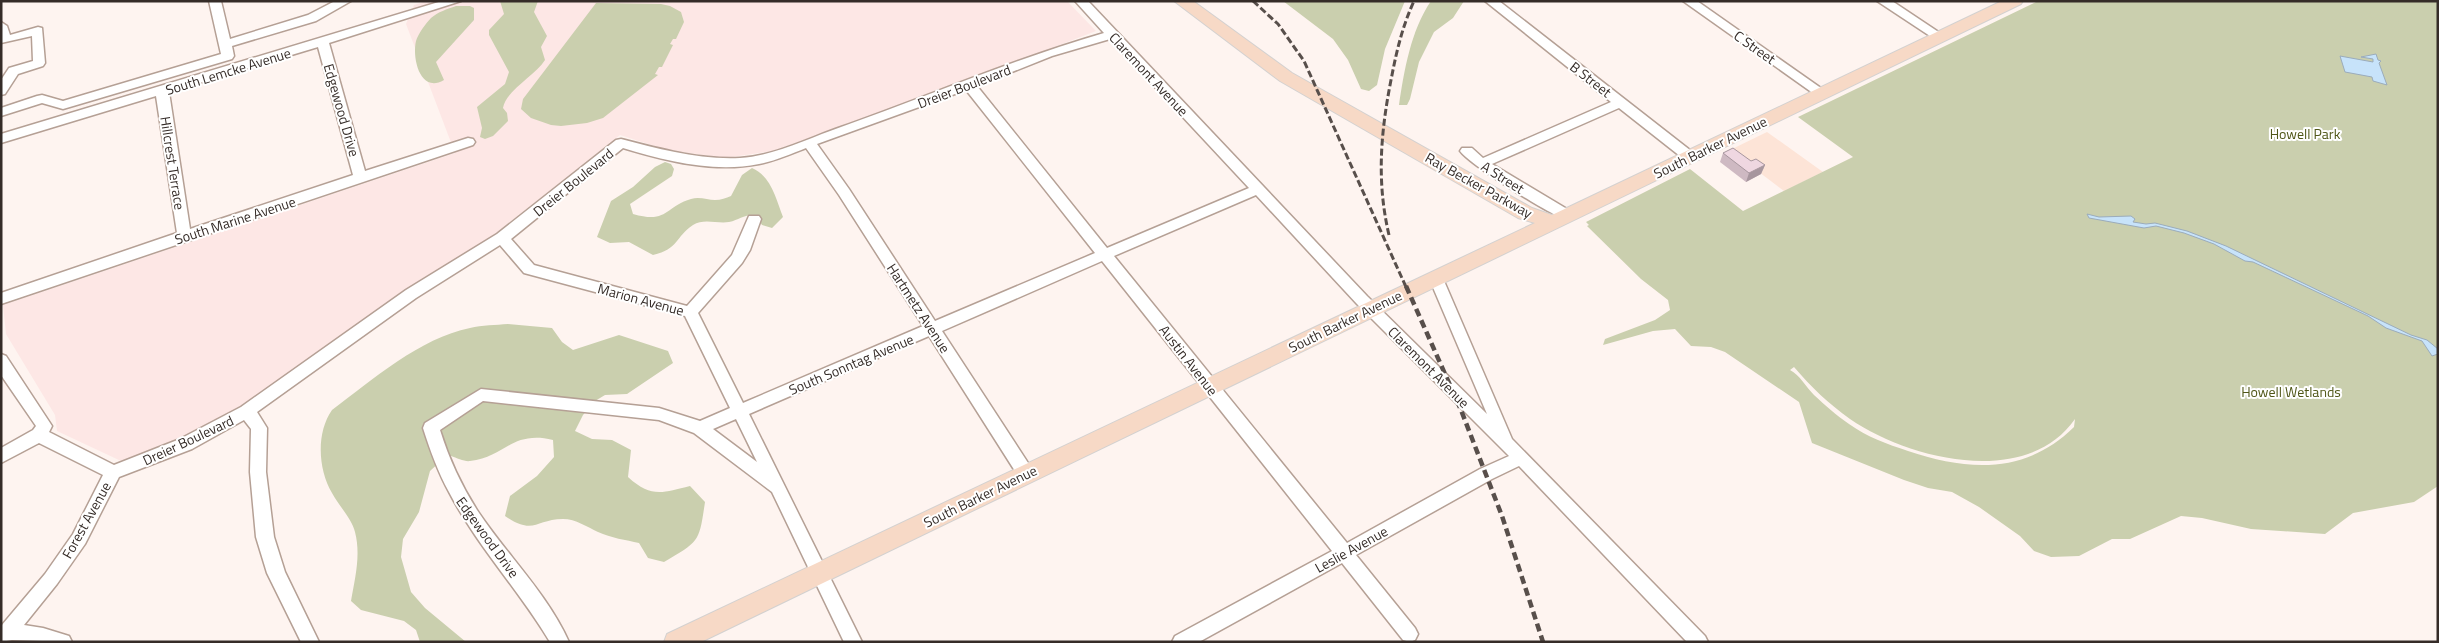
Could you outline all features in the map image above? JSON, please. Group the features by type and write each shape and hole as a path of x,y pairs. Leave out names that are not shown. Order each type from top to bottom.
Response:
{"main road":[{"name":"Ray Becker Parkway","path":"1182,1 1254,56 1303,87 1525,213 1560,219"},
{"name":"Ray Becker Parkway","path":"1200,1 1265,51 1296,71 1560,219"},
{"name":"South Barker Avenue","path":"676,642 2014,1"}],"street":[{"path":"1,112 42,99 64,105 228,56 215,1"},
{"path":"225,44 312,18 345,1"},
{"name":"South Lemcke Avenue","path":"1,139 323,43 455,1"},
{"name":"Claremont Avenue","path":"1081,1 1371,309 1515,452 1699,642"},
{"name":"B Street","path":"1491,1 1690,157"},
{"name":"C Street","path":"1689,1 1822,93"},
{"path":"1884,1 1940,37"},
{"path":"1,26 5,40 38,31 39,63 13,71 1,90"},
{"name":"Dreier Boulevard","path":"113,472 186,444 247,412 419,289 502,238 621,143 690,160 729,164 759,160 810,144 969,85 1048,53 1112,34"},
{"name":"Edgewood Drive","path":"323,43 360,178"},
{"name":"Austin Avenue","path":"969,85 1409,634"},
{"name":"Hillcrest Terrace","path":"162,91 184,236"},
{"path":"1481,164 1621,102"},
{"name":"South Marine Avenue","path":"1,299 468,142"},
{"name":"Hartmetz Avenue","path":"810,144 844,192 1026,474"},
{"name":"A Street","path":"1467,152 1481,164 1560,219"},
{"name":"South Sonntag Avenue","path":"700,428 1258,189"},
{"path":"690,312 737,259 754,219"},
{"name":"Marion Avenue","path":"502,238 529,269 690,312 778,487 852,642"},
{"path":"1436,278 1515,452"},
{"path":"1,360 22,395 44,426 38,435 1,456"},
{"name":"Edgewood Drive","path":"560,642 543,613 475,523 454,488 437,450 431,428 482,395 659,414 676,418 700,428"},
{"path":"247,412 259,428 258,472 265,537 276,573 310,642"},
{"name":"Marion Avenue","path":"700,428 778,487"},
{"name":"Forest Avenue","path":"5,636 51,580 79,539 113,472 38,435"},
{"name":"Leslie Avenue","path":"1181,642 1248,607 1486,474 1515,452"},
{"name":"Forest Avenue","path":"5,636 43,636 63,642"}],"shaded area":[{"path":"426,1 1067,1 1096,31 958,84 773,151 725,158 667,150 620,135 491,237 425,277 254,398 190,435 121,461 57,431 55,415 6,334 3,305 455,153 406,24 414,5"},
{"path":"1767,132 1823,172 1784,191 1730,150"}],"green space":[{"path":"500,1 538,1 534,12 547,36 541,47 545,60 505,101 503,108 507,113 508,121 493,136 485,139 480,137 482,128 477,107 505,84 509,72 489,35 489,30 504,14"},
{"path":"1283,1 1405,1 1385,49 1377,85 1369,91 1361,89 1348,60 1333,39"},
{"path":"1431,1 1464,1 1453,18 1434,32 1419,62 1410,99 1407,105 1399,105 1413,38"},
{"path":"2038,1 2438,1 2438,486 2414,502 2353,513 2325,534 2251,529 2202,518 2181,516 2130,539 2112,539 2079,556 2051,557 2034,551 2020,536 1979,507 1952,492 1928,488 1904,480 1812,443 1799,402 1725,352 1711,347 1691,346 1675,329 1653,331 1603,345 1605,339 1655,320 1670,310 1668,300 1641,279 1587,226 1589,225 1586,222 1690,169 1743,211 1853,157 1798,117","holes":["1794,367 1814,388 1850,419 1874,433 1903,446 1934,455 1966,460 1998,460 2027,454 2054,441 2075,419 2074,427 2055,443 2036,454 2016,461 1974,465 1930,458 1885,443 1863,433 1845,421 1814,395 1797,375 1790,370"]},
{"path":"596,3 661,4 681,12 684,22 676,39 673,39 670,44 673,45 662,67 659,67 655,74 658,75 603,118 587,123 561,126 551,125 531,118 521,109 523,99"},
{"path":"456,6 470,6 474,8 474,20 436,62 444,80 436,83 429,82 424,78 417,65 415,48 418,35 431,18 440,12"},
{"path":"665,162 671,164 674,169 672,176 630,204 633,214 644,217 660,216 682,202 694,198 717,200 729,197 742,175 752,168 759,172 768,182 783,217 772,228 762,225 755,215 729,222 697,223 687,229 668,249 653,255 629,242 610,243 597,237 611,201 633,187 655,167"},
{"path":"508,324 552,328 562,342 573,350 619,335 668,351 673,363 627,394 605,395 595,401 583,415 575,431 592,439 612,440 631,450 628,477 643,488 650,491 664,492 690,486 705,502 699,533 696,539 685,549 664,562 648,558 639,543 608,536 572,520 554,520 529,526 522,525 505,516 510,496 537,476 554,457 553,440 539,438 517,441 482,459 470,461 451,456 442,460 430,471 419,512 403,539 401,557 411,592 425,608 466,642 420,642 416,630 404,621 361,610 351,601 357,566 357,541 351,522 327,483 321,451 323,429 332,410 415,350 451,333 475,327"}],"water":[{"path":"2376,54 2378,60 2381,61 2379,63 2387,85 2373,81 2372,77 2345,72 2340,56 2373,62 2373,59 2361,57"},
{"path":"2087,214 2099,217 2131,216 2135,219 2133,222 2155,223 2187,231 2226,246 2411,335 2427,340 2438,349 2438,354 2432,356 2422,341 2386,328 2368,316 2253,262 2245,261 2214,244 2184,233 2156,226 2144,228 2089,218"}],"building":[{"path":"1733,148 1751,161 1756,159 1765,165 1749,173 1723,153"}],"railway":[{"path":"1253,1 1278,24 1304,61 1406,287"},
{"path":"1389,235 1382,194 1381,174 1385,115 1396,56 1414,1"},
{"path":"1406,286 1461,410 1502,516 1543,642"}],"park label":[{"name":"Howell Park","path":"2305,133"},
{"name":"Howell Wetlands","path":"2291,391"}]}
